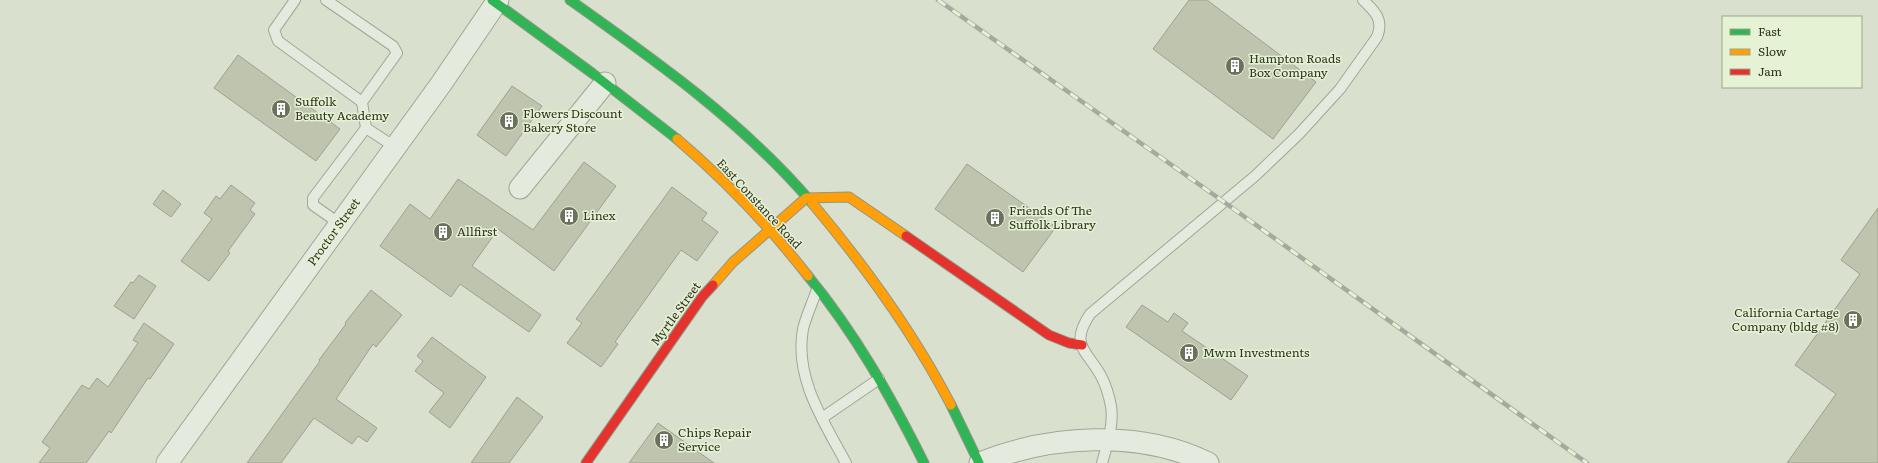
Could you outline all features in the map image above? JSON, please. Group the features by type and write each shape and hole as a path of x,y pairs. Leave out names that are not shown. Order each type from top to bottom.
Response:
{"main road":[{"path":"570,0 623,37 716,109 768,156 824,218 884,294 921,352 955,413 980,463"},
{"name":"East Constance Road","path":"496,1 676,137 732,189 770,230 818,287 855,340 896,407 924,463"},
{"path":"806,198 850,197 1049,336 1069,343 1082,345"},
{"name":"Myrtle Street","path":"586,463 702,297 733,262 806,198"}],"street":[{"name":"Proctor Street","path":"167,463 395,147 496,1"},
{"path":"520,188 604,83"},
{"path":"980,463 1023,450 1074,441 1108,440 1133,442 1170,449 1208,463"}],"lane":[{"path":"295,0 274,30 278,41 362,102"},
{"path":"326,0 393,46 397,53 362,102 366,128 313,198 313,206 340,224"},
{"path":"1102,463 1108,440 1111,412 1108,391 1101,376 1086,355 1082,345 1081,335 1083,324 1090,314 1255,176 1299,134 1340,89 1377,37 1380,30 1380,19 1376,12 1363,0"},
{"path":"366,128 395,147"},
{"path":"818,287 804,329 803,359 807,386 846,463"},
{"path":"822,418 879,379"}],"building":[{"name":"Hampton Roads Box Company","path":"1189,0 1207,0 1316,82 1273,139 1153,49"},
{"name":"Suffolk Beauty Academy","path":"238,55 340,129 316,161 214,88"},
{"name":"Flowers Discount Bakery Store","path":"512,86 542,106 506,156 477,135"},
{"path":"584,162 616,186 554,271 498,229 472,266 541,315 529,332 460,284 451,297 380,246 410,204 430,219 458,179 533,230"},
{"name":"Friends Of The Suffolk Library","path":"967,164 1056,227 1023,272 935,209"},
{"path":"231,185 255,203 250,210 255,214 228,251 230,253 209,281 181,261 212,219 204,213 216,196 220,199"},
{"path":"672,187 707,213 702,220 718,232 697,261 681,250 615,342 618,344 601,367 567,343 582,323 576,319"},
{"path":"163,190 181,204 171,217 153,204"},
{"name":"California Cartage Company (bldg #8)","path":"1878,208 1878,463 1787,463 1836,394 1795,365 1860,274 1841,260"},
{"path":"139,275 156,286 134,319 114,306 131,282 133,283"},
{"path":"371,290 402,315 376,347 373,344 336,399 377,428 367,442 358,436 352,444 314,418 281,463 247,463 346,324 345,323"},
{"name":"Mwm Investments","path":"1142,305 1168,322 1174,313 1188,323 1182,331 1248,376 1231,400 1126,327"},
{"path":"144,323 174,344 150,379 148,378 111,433 109,431 86,463 39,463 50,448 42,442 82,385 89,389 97,378 108,387 138,343 133,340"},
{"path":"432,337 486,377 450,428 429,412 444,393 415,371 423,361 417,356"},
{"path":"517,397 543,417 509,463 471,463"},
{"name":"Chips Repair Service","path":"658,423 714,463 629,463"}],"railway":[{"path":"938,0 1224,202 1587,463"}],"traffic: fast":[{"path":"492,0 592,73 677,139"},
{"path":"570,0 666,70 728,119 757,146 812,203"},
{"path":"808,276 857,343 899,414 924,463"},
{"path":"951,405 979,463"}],"traffic: slow":[{"path":"677,139 746,204 778,239 808,276"},
{"path":"713,285 733,262 806,198 849,197 906,236"},
{"path":"812,203 851,251 887,300 921,352 951,405"}],"traffic: jam":[{"path":"906,236 1049,335 1069,343 1082,345"},
{"path":"586,463 702,297 713,285"}],"place":[{"name":"Hampton Roads Box Company","path":"1235,66"},
{"name":"Suffolk Beauty Academy","path":"281,109"},
{"name":"Flowers Discount Bakery Store","path":"509,121"},
{"name":"Linex","path":"569,216"},
{"name":"Friends Of The Suffolk Library","path":"995,218"},
{"name":"Allfirst","path":"443,232"},
{"name":"California Cartage Company (bldg #8)","path":"1853,320"},
{"name":"Mwm Investments","path":"1189,353"},
{"name":"Chips Repair Service","path":"664,440"}]}
